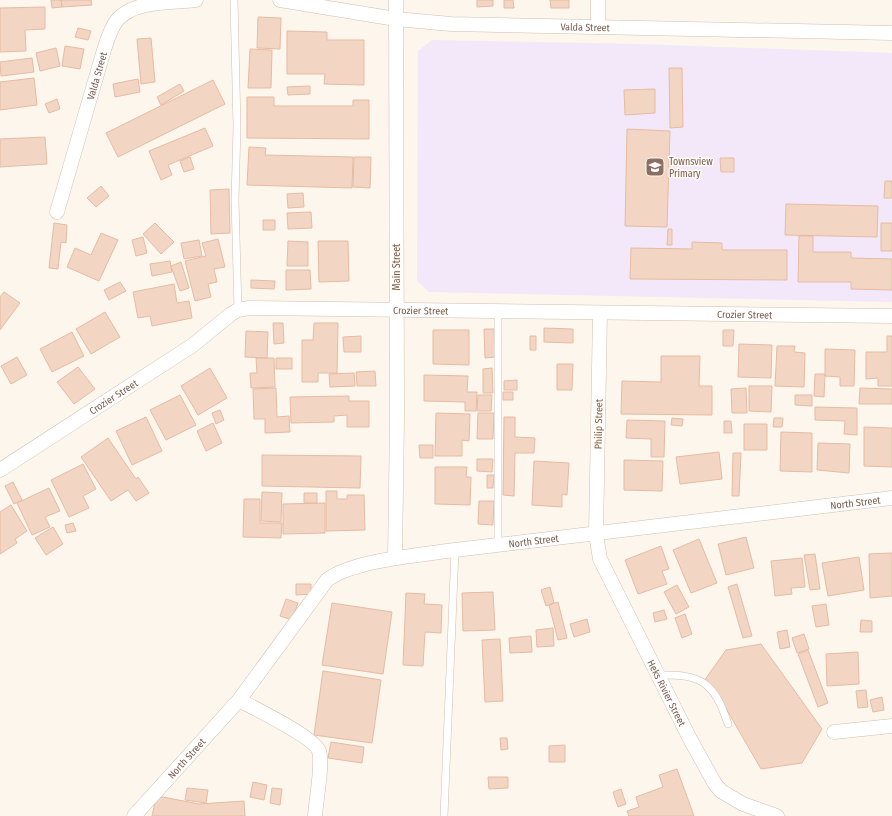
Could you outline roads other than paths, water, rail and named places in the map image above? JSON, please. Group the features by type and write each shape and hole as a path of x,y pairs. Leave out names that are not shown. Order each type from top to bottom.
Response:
{"street":[{"name":"Valda Street","path":"57,212 109,34 118,20 128,12 147,5 196,0"},
{"name":"Valda Street","path":"280,0 396,19 451,24 892,32"},
{"name":"Main Street","path":"395,558 396,0"},
{"path":"598,0 598,27"},
{"name":"Crozier Street","path":"0,470 193,345 238,310 249,308 396,309 600,314 892,316"},
{"name":"Philip Street","path":"596,534 600,314"},
{"name":"North Street","path":"134,816 239,700 327,580 341,571 395,558 455,550 892,498"},
{"name":"Heks Rivier Street","path":"596,534 600,559 715,784 721,791 743,804 772,815"},
{"path":"239,700 317,746 320,758 315,816"},
{"path":"834,732 892,726"}],"lane":[{"path":"234,0 237,126 235,200 238,310"},
{"path":"498,311 498,545"},
{"path":"444,816 455,550"},
{"path":"658,675 681,676 707,684 715,693 728,724"}],"place":[{"name":"Townsview Primary","path":"655,167"}]}
